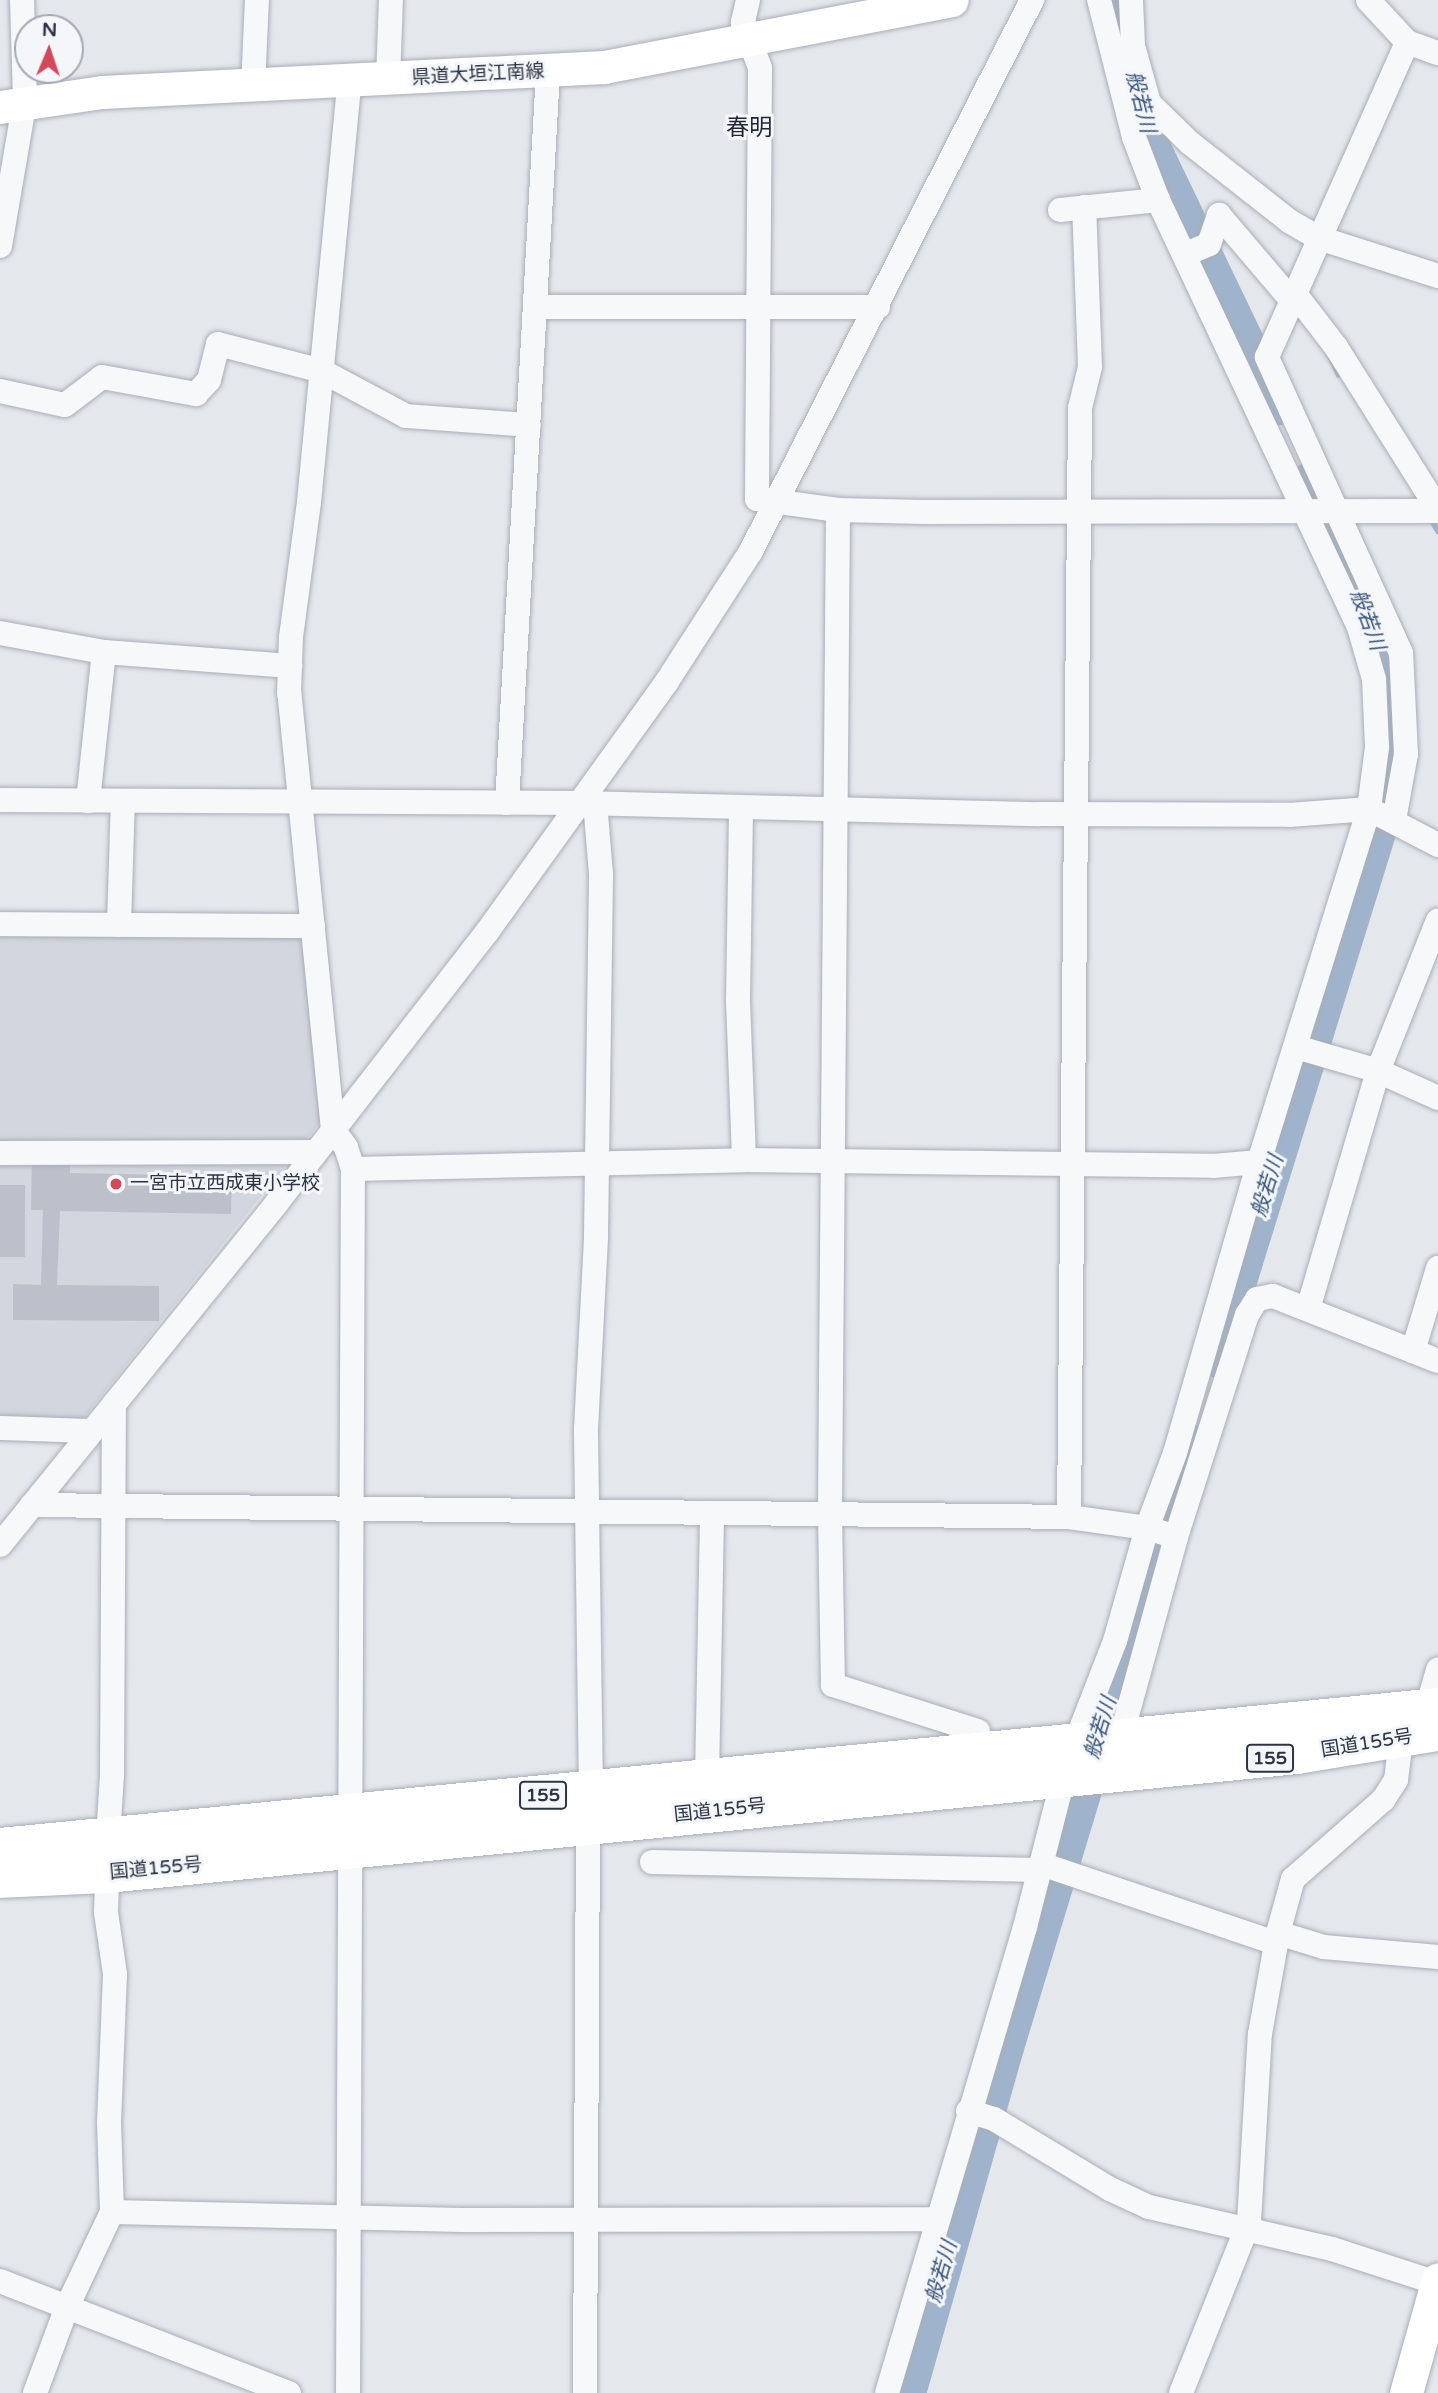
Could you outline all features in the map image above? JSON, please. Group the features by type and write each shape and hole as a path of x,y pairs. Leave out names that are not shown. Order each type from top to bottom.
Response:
{"highway":[{"name":"国道155号","path":"0,1879 107,1855 352,1811 590,1808 707,1778 1094,1757 1297,1755 1426,1722"},
{"name":"国道155号","path":"0,1847 107,1855 353,1850 590,1808 1094,1757"}],"main road":[{"name":"県道大垣江南線","path":"13,103 604,67 951,0"},
{"path":"1406,2393 1437,2281"}],"street":[{"path":"0,246 22,0"},
{"path":"253,87 257,0"},
{"path":"388,80 391,0"},
{"path":"748,0 743,22 753,40 760,68 757,499 774,505 838,510 1078,514 1438,510"},
{"path":"0,1545 316,1152 587,803 751,551 878,307 1032,0"},
{"path":"887,2393 935,2219 978,2115 1049,1868 1094,1757 1161,1532 1175,1453 1259,1162 1306,1049 1382,815 1406,754 1401,653 1321,512 1196,250 1157,200 1133,138 1099,0"},
{"path":"1131,0 1133,47 1149,103 1190,143 1289,221 1319,238 1438,276"},
{"path":"1368,0 1407,42 1438,53"},
{"path":"1382,815 1374,679 1321,512 1267,357 1407,42"},
{"path":"507,803 548,72"},
{"path":"348,2393 353,1850 353,1169 346,1147 333,1129 290,666 322,371 349,83"},
{"path":"1069,1517 1078,514 1080,408 1090,367 1072,209 1157,200"},
{"path":"1196,250 1219,215 1336,347 1438,510"},
{"path":"536,307 759,304 878,307"},
{"path":"0,391 65,405 102,377 196,394 209,380 218,344 322,371 406,416 529,425"},
{"path":"838,510 838,812 831,1161 830,1514 833,1685 978,1731"},
{"path":"0,633 104,652 290,666"},
{"path":"88,801 104,652"},
{"path":"0,800 587,803 838,812 1382,815 1438,845"},
{"path":"119,925 123,801"},
{"path":"585,2393 590,1808 589,1512 586,1429 596,1162 601,874 587,803"},
{"path":"741,810 738,1001 744,1160"},
{"path":"1308,1309 1378,1070 1438,920"},
{"path":"0,924 313,926"},
{"path":"1306,1049 1378,1070 1438,1098"},
{"path":"0,1153 316,1152"},
{"path":"353,1169 744,1160 1073,1166 1259,1162"},
{"path":"1413,1351 1438,1268"},
{"path":"1094,1757 1115,1641 1247,1315 1257,1299 1273,1296 1438,1361"},
{"path":"34,2393 67,2307 112,2212 109,2123 115,1973 106,1912 114,1404"},
{"path":"0,1427 92,1431"},
{"path":"32,1505 113,1509 351,1508 1069,1517 1161,1532"},
{"path":"707,1778 712,1513"},
{"path":"1181,2393 1246,2230 1260,2034 1277,1938 1293,1879 1383,1800 1426,1722 1438,1670"},
{"path":"652,1863 1049,1868 1277,1938 1324,1947 1438,1957"},
{"path":"978,2115 1139,2202 1332,2249 1437,2281"},
{"path":"112,2212 349,2218 935,2219"},
{"path":"0,2281 289,2393"}],"shaded area":[{"path":"0,936 303,936 326,1115 79,1424 0,1421"}],"building":[{"path":"32,1159 70,1160 70,1173 232,1176 231,1214 60,1211 57,1285 159,1286 159,1321 13,1320 13,1284 41,1285 43,1210 31,1210"},
{"path":"0,1185 25,1185 25,1257 0,1257"}],"waterway":[{"name":"般若川","path":"1115,0 1148,139 1277,407"},
{"path":"1329,354 1339,375"},
{"name":"般若川","path":"1214,1358 1382,816 1391,744 1384,661 1310,479"},
{"path":"1432,521 1438,531"},
{"name":"般若川","path":"907,2393 1005,2047 1189,1441"}],"place":[{"name":"一宮市立西成東小学校","path":"116,1184"}],"district":[{"name":"春明","path":"749,128"}]}
